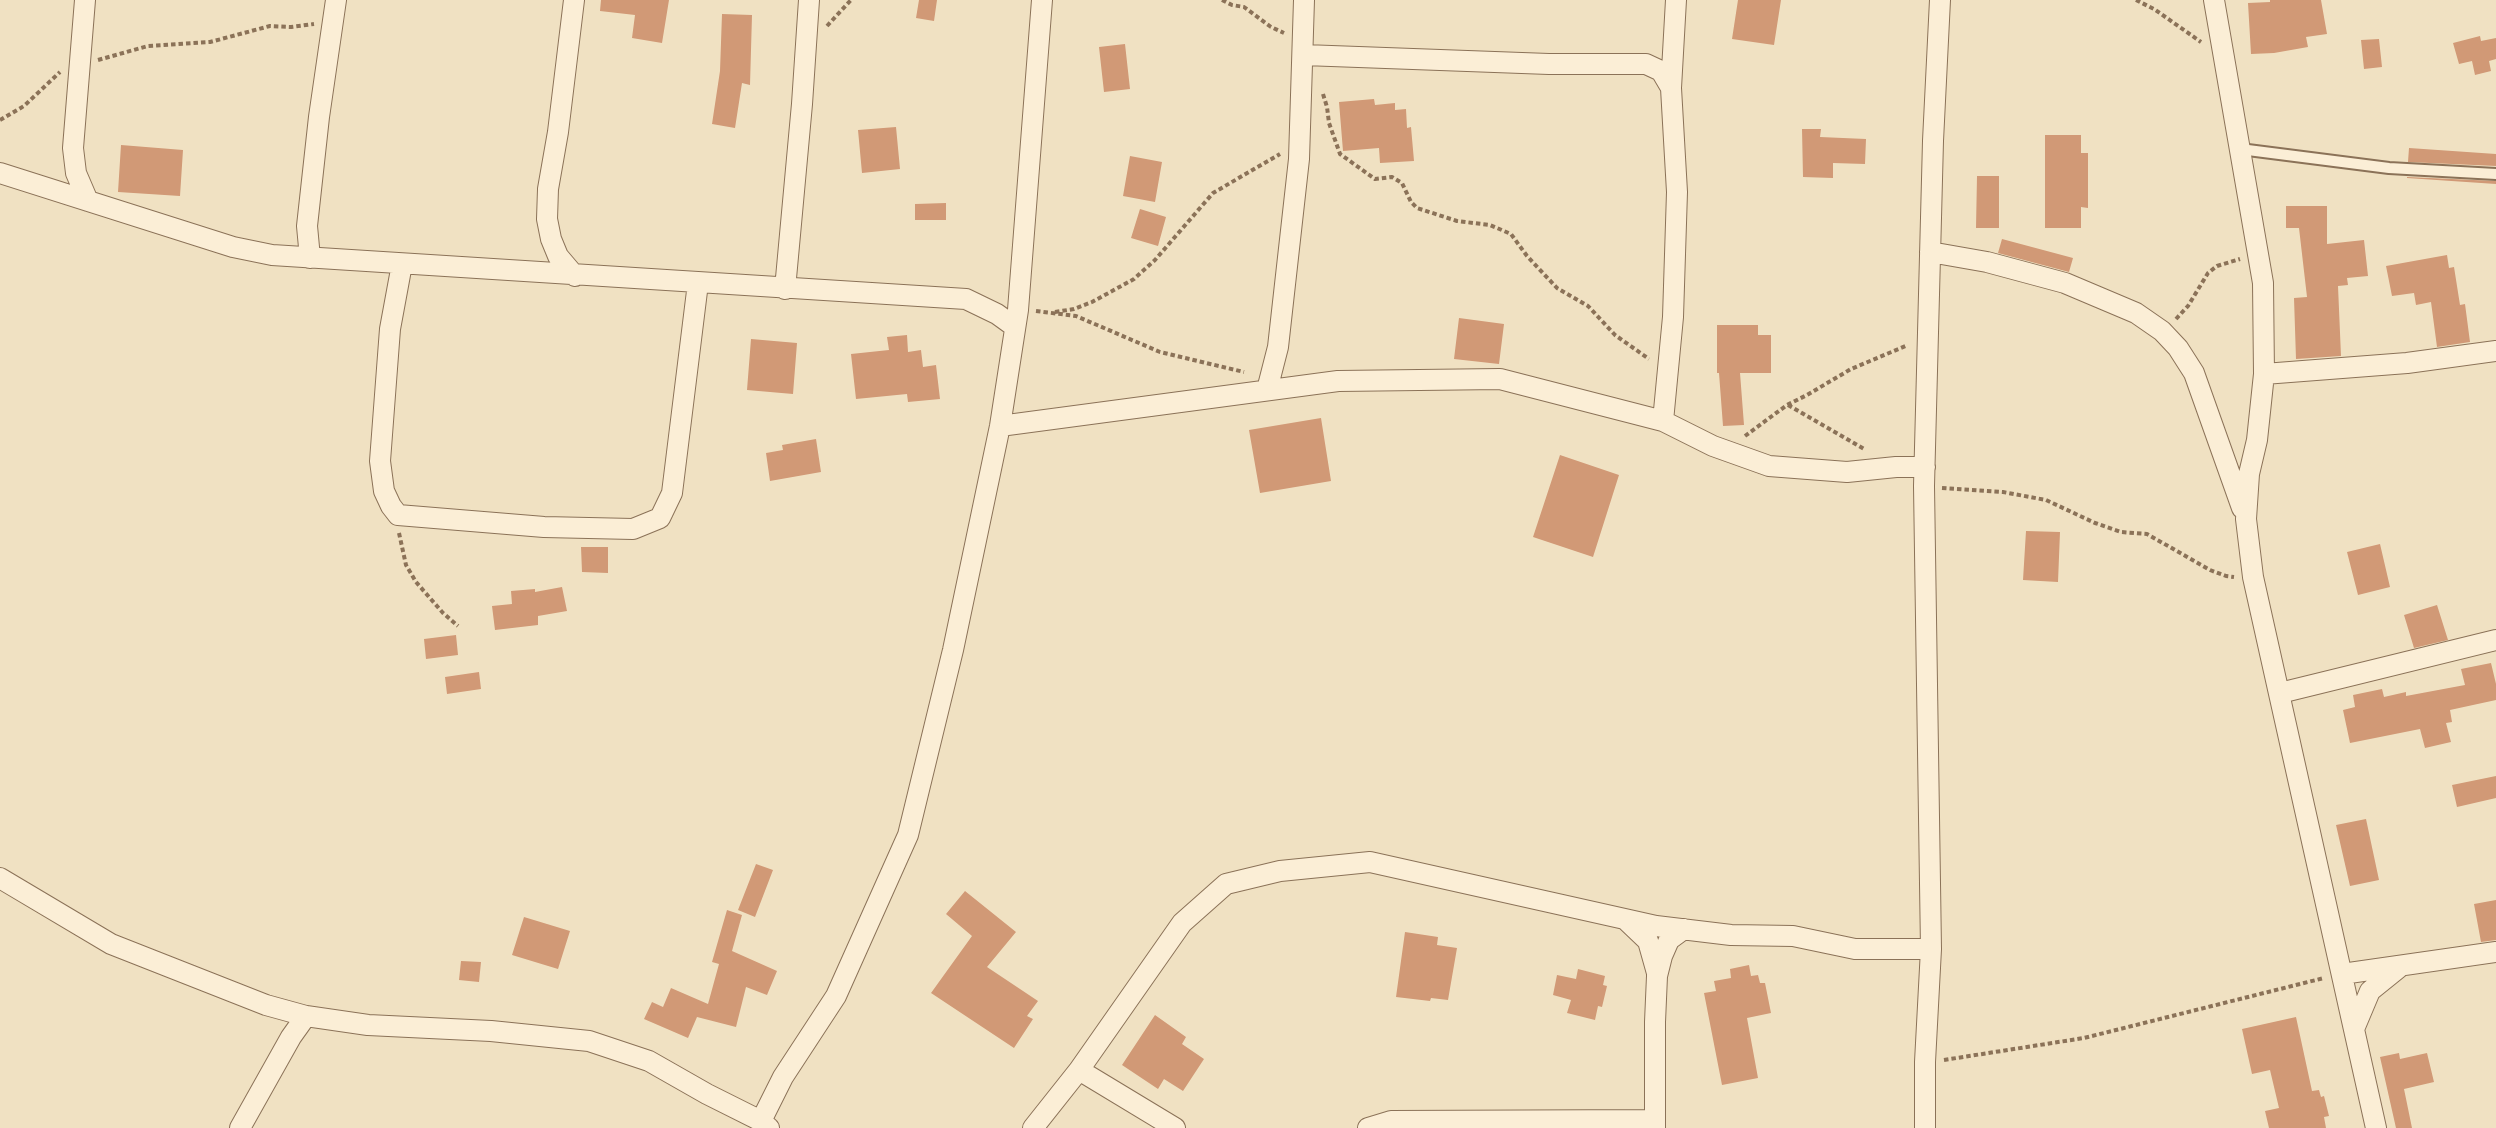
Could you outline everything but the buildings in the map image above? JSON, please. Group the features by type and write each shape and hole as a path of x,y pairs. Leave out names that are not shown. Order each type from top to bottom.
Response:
{"street":[{"path":"85,0 73,148 76,173 88,201"},
{"path":"310,258 307,226 319,117 336,0"},
{"path":"574,0 558,132 548,189 547,219 551,239 558,256 575,276"},
{"path":"785,289 809,0"},
{"path":"0,878 111,944 266,1005 306,1016 368,1025 491,1031 589,1041 649,1061 765,1124 783,1077 836,996 908,835 953,650 1000,426 1016,318 1042,0"},
{"path":"1269,384 1278,347 1300,142 1305,0"},
{"path":"1663,421 1673,317 1677,192 1671,88 1676,0"},
{"path":"1925,1128 1925,1062 1931,950 1925,477 1930,252 1940,0"},
{"path":"2214,0 2263,282 2264,374 2257,440 2249,474 2246,519 2253,577 2376,1128"},
{"path":"1304,48 1549,64 1646,64 1660,71 1671,88"},
{"path":"0,173 233,247 272,255 966,300 997,314 1016,318"},
{"path":"1930,252 1987,262 2065,283 2136,313 2162,331 2178,348 2194,373 2246,519"},
{"path":"402,264 390,329 380,461 384,491 398,515 544,527 633,529 660,518 672,494 698,283"},
{"path":"2264,374 2407,363 2496,351"},
{"path":"1000,426 1269,384 1500,379 1663,421 1713,446 1769,466 1847,472 1896,467 1925,477"},
{"path":"2280,693 2496,640"},
{"path":"1033,1128 1079,1070 1182,923 1226,884 1280,871 1370,862 1684,929 1731,935 1793,936 1856,949 1931,950"},
{"path":"1624,918 1648,941 1657,976"},
{"path":"1368,1128 1391,1121 1655,1124 1657,976 1662,956 1670,940 1684,929"},
{"path":"2342,974 2496,951"},
{"path":"2354,1029 2370,991 2403,965"},
{"path":"240,1128 291,1036 306,1016"},
{"path":"1079,1070 1175,1128"}],"lane":[{"path":"2240,149 2389,168 2496,174"}],"path":[{"path":"1222,0 1244,7 1304,48"},
{"path":"2136,0 2154,9 2226,60"},
{"path":"0,120 24,106 60,72 121,51 148,46 210,42 270,26 291,27 333,21"},
{"path":"1320,88 1328,107 1329,123 1340,154 1375,179 1392,177 1402,183 1417,208 1457,221 1490,225 1511,234 1527,256 1557,288 1588,306 1615,335 1642,357 1668,367"},
{"path":"1016,318 1074,309 1134,279 1155,260 1213,193 1300,142"},
{"path":"2162,331 2180,316 2208,273 2217,266 2258,254"},
{"path":"1055,312 1076,316 1160,352 1269,384"},
{"path":"1744,437 1787,405 1851,369 1910,344 1928,325"},
{"path":"1787,405 1896,467"},
{"path":"1925,477 2046,500 2095,523 2121,532 2147,534 2226,576 2253,577"},
{"path":"398,515 406,565 416,582 442,613 458,626"},
{"path":"1925,1062 2084,1038 2342,974"}]}
